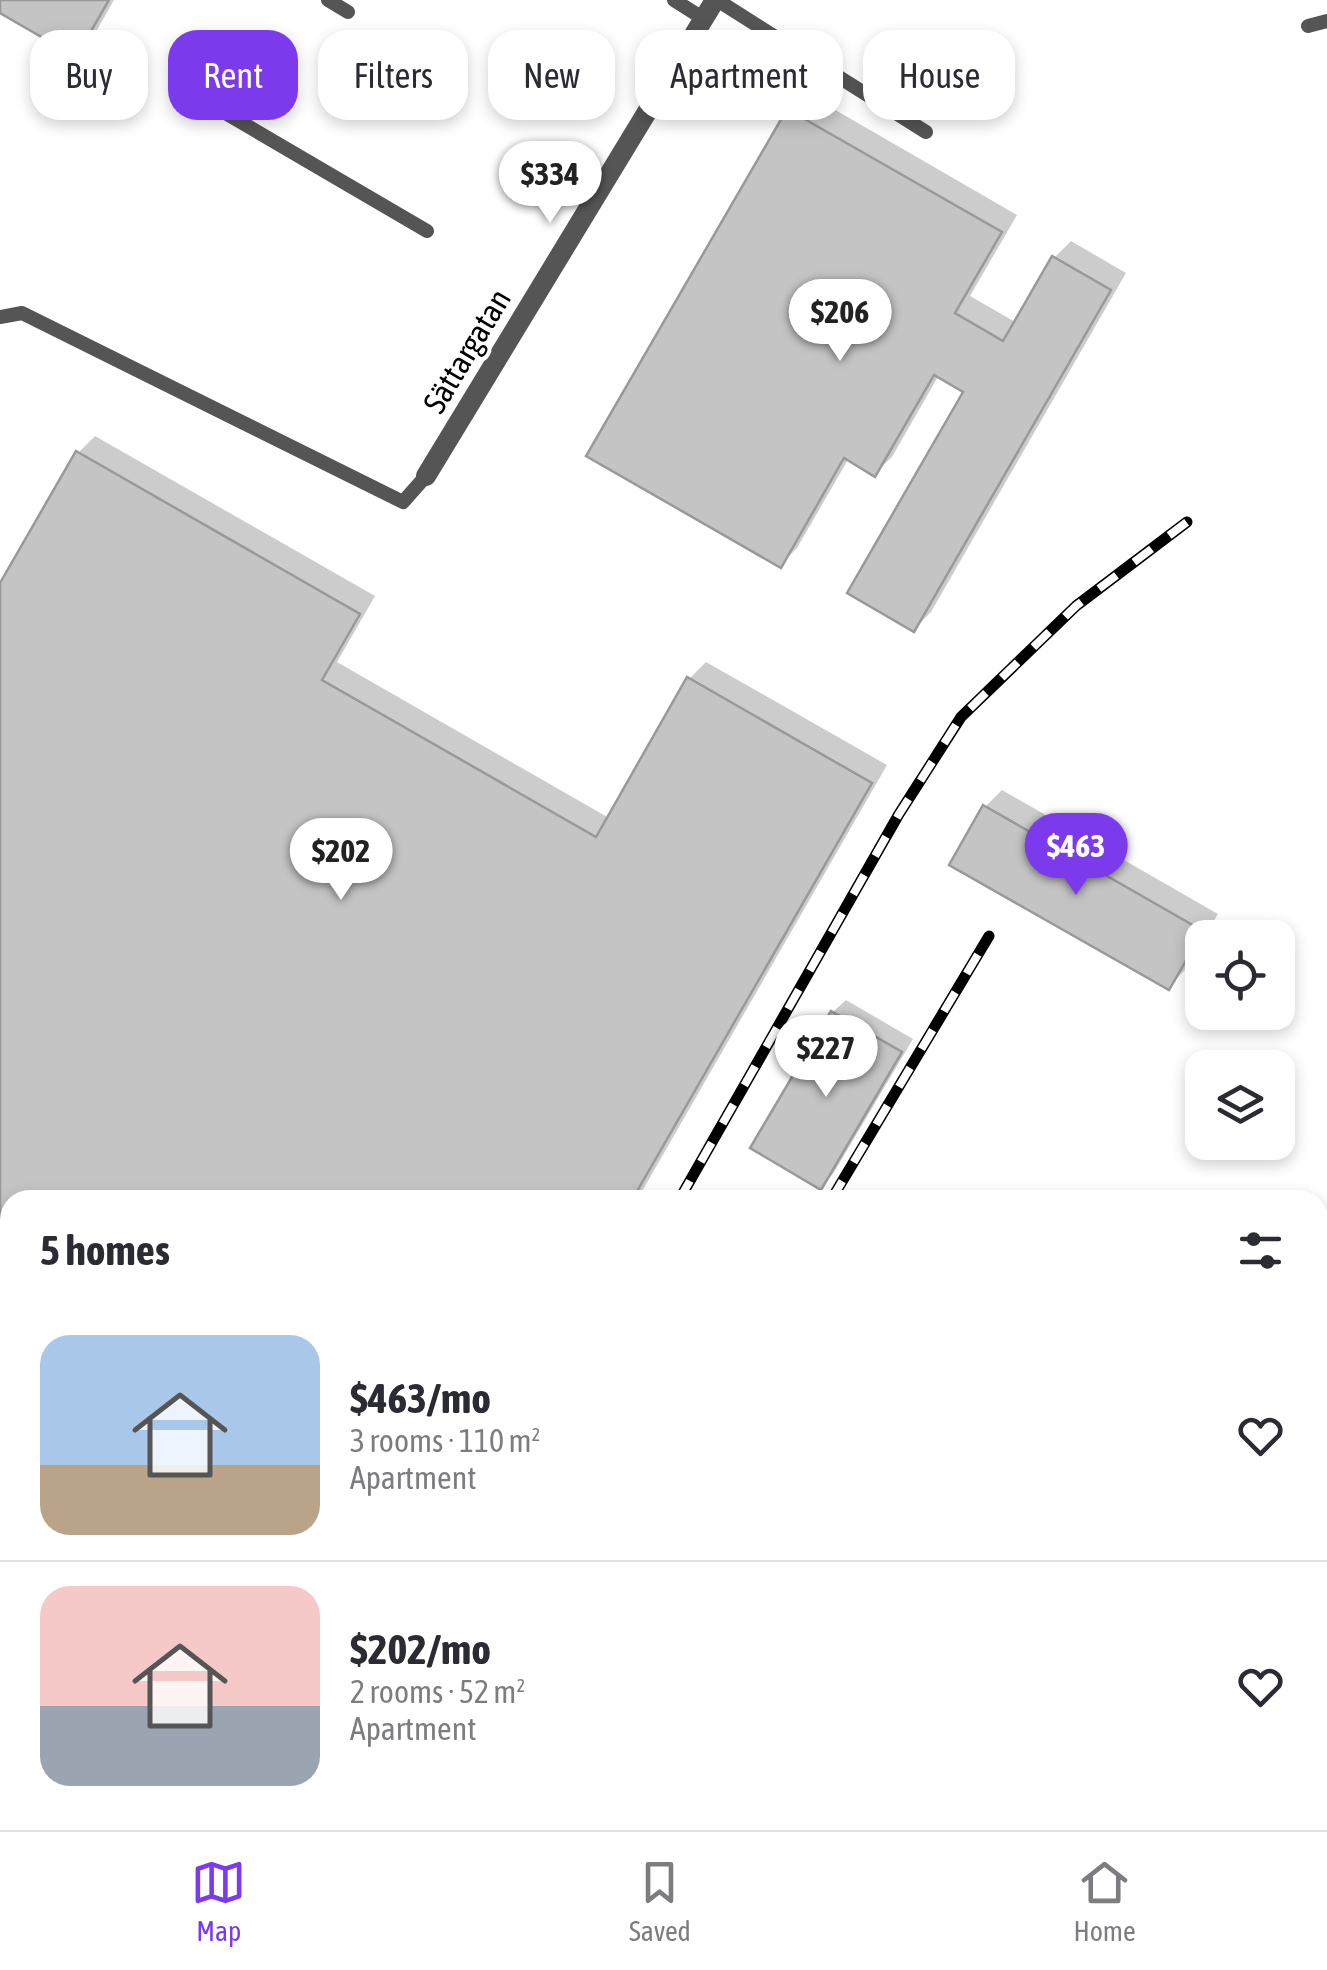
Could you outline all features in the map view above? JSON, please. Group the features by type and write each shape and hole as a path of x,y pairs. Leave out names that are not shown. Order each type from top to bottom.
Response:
{"street":[{"name":"Sättargatan","path":"426,476 712,6"}],"lane":[{"path":"328,0 348,12"},
{"path":"674,0 712,6 926,132"},
{"path":"1308,26 1327,21"},
{"path":"237,120 428,231"},
{"path":"0,317 22,313 403,502 426,476"}],"building":[{"path":"0,0 109,0 92,30 30,30 0,13"},
{"path":"781,120 806,120 1002,232 955,313 1003,341 1052,256 1111,290 914,632 847,593 963,392 934,375 875,477 844,458 781,568 586,456"},
{"path":"76,451 360,614 322,680 596,837 687,677 872,783 638,1190 0,1190 0,583"},
{"path":"983,805 1185,921 1185,962 1169,990 949,865"},
{"path":"831,1011 902,1052 821,1190 750,1148"}],"railway":[{"path":"685,1190 899,814 961,717 1076,606 1187,522"},
{"path":"837,1190 989,936"}]}
